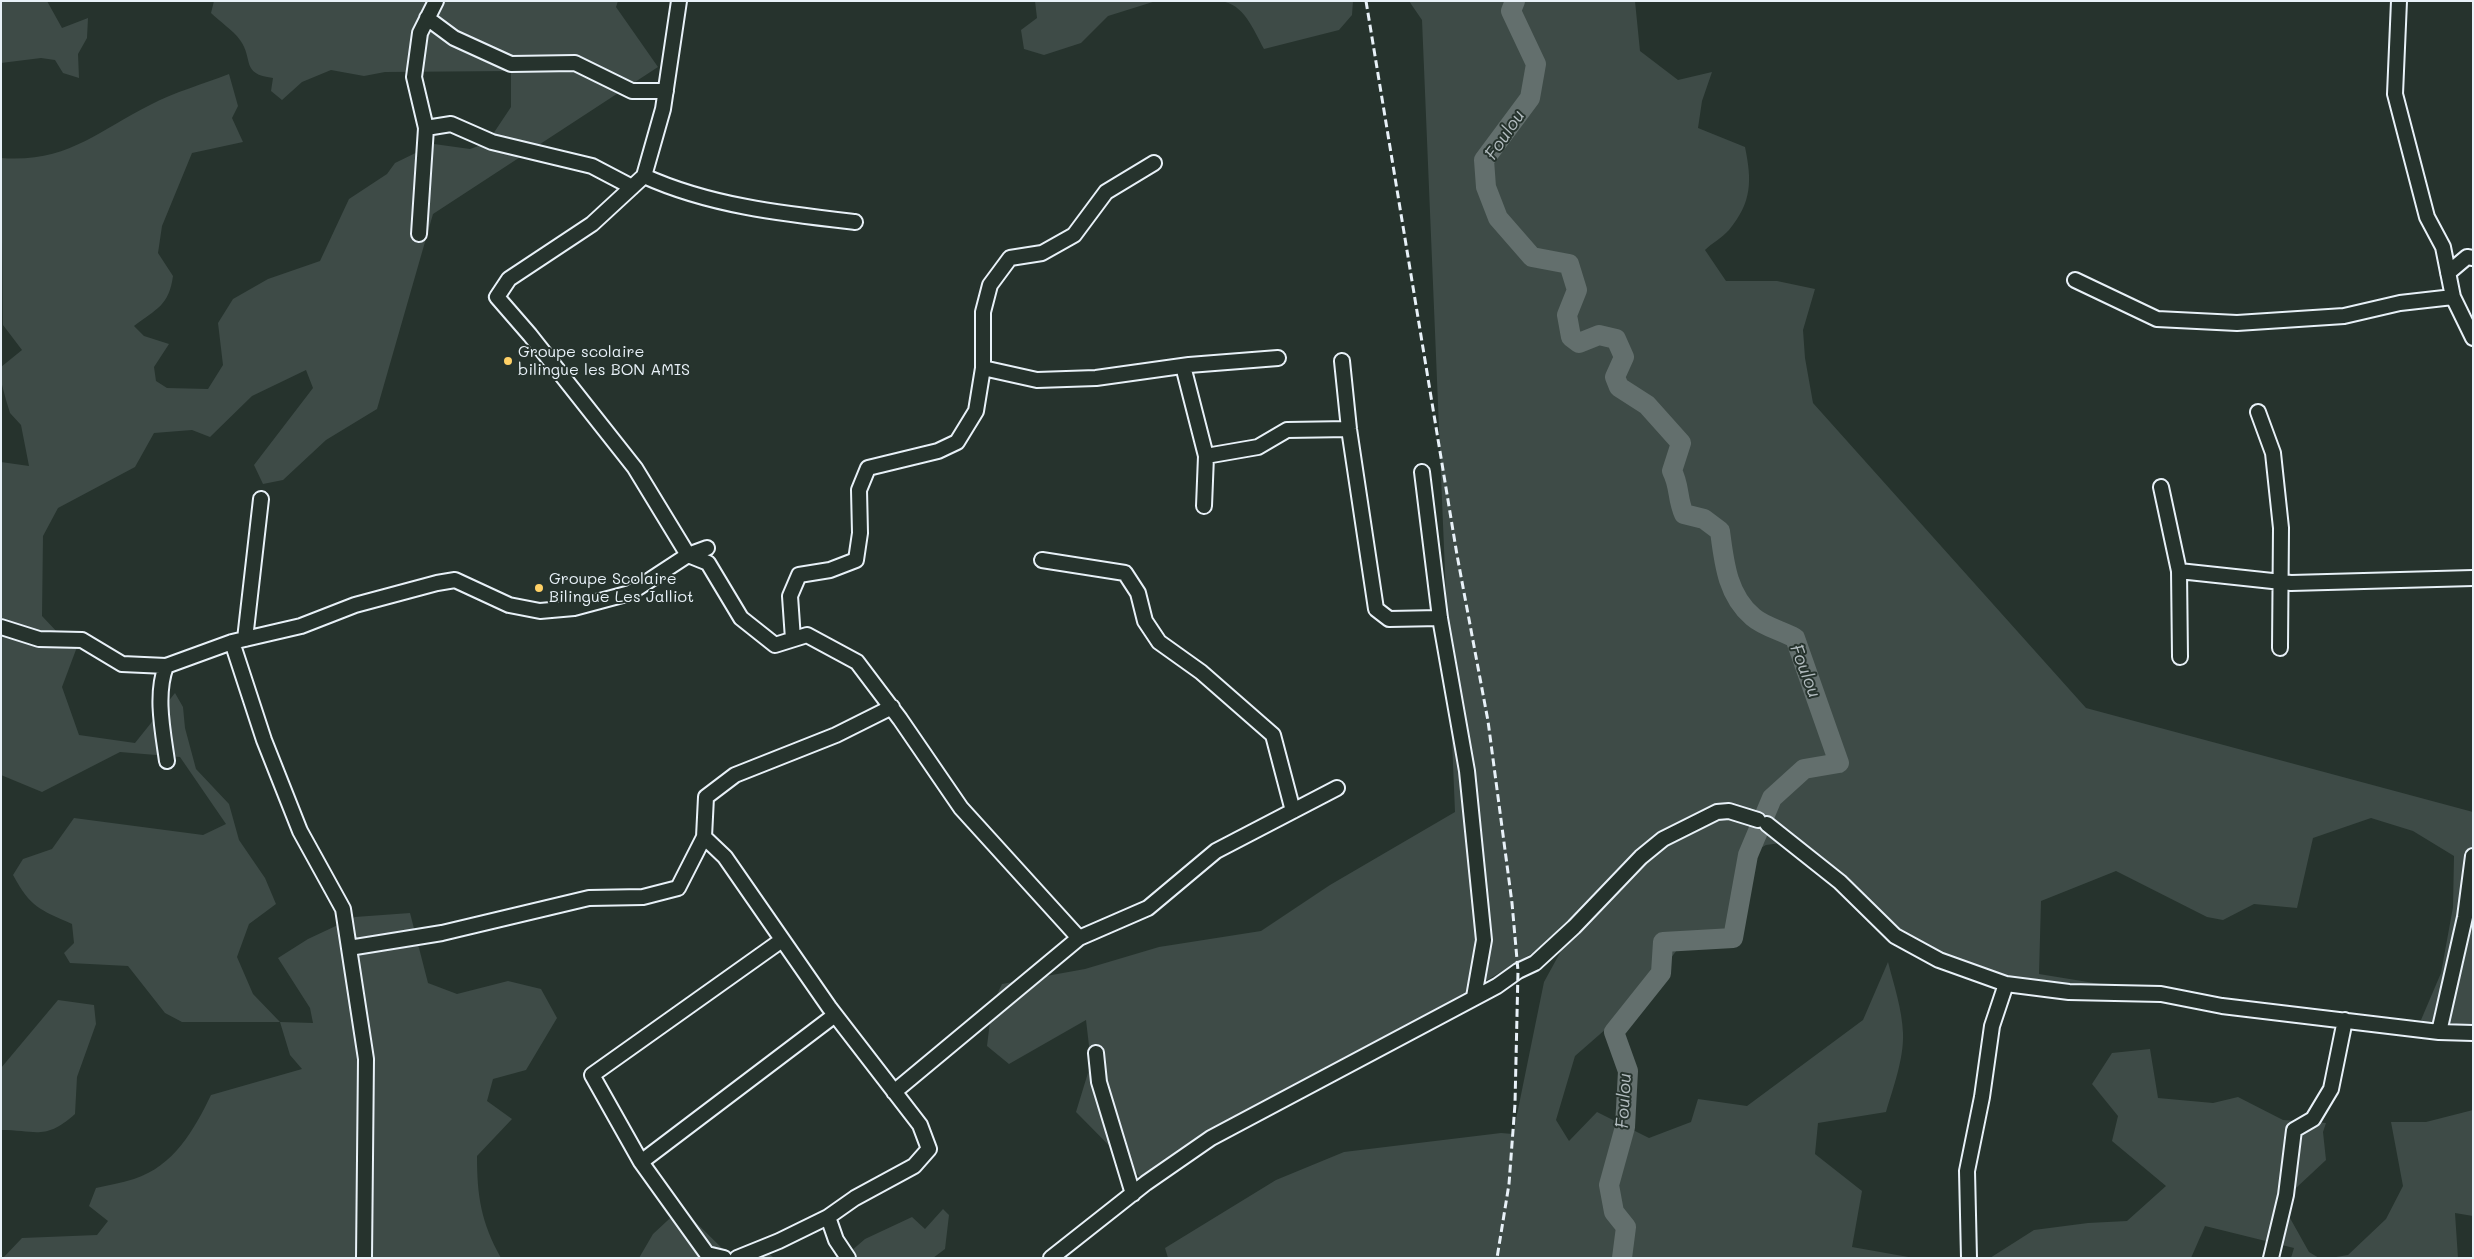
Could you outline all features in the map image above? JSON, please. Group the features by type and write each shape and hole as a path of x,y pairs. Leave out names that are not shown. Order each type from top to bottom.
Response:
{"street":[{"path":"419,234 426,128 414,77 420,33 436,1"},
{"path":"679,1 663,109 644,176 592,224 509,279 496,297 530,335 635,468 688,555 708,563 741,618 774,644 806,635 857,662 892,707 961,808 1079,938"},
{"path":"2399,1 2395,94 2427,217 2443,247 2453,297 2473,338"},
{"path":"427,18 454,38 511,64 575,63 632,91 666,91"},
{"path":"426,128 451,124 492,142 592,166 632,187"},
{"path":"793,639 790,596 799,575 830,570 856,560 860,533 859,490 868,468 938,451 956,442 976,411 983,368 983,312 990,285 1010,258 1042,253 1074,235 1106,192 1154,164"},
{"path":"644,176 670,188 722,202 798,216 855,222"},
{"path":"2448,273 2467,257 2473,258"},
{"path":"2075,280 2156,319 2237,323 2344,316 2400,303 2453,297"},
{"path":"983,368 1037,380 1096,378 1183,366 1278,358"},
{"path":"1342,361 1349,429 1376,609 1390,619 1440,618"},
{"path":"1183,366 1206,456 1204,506"},
{"path":"2258,412 2273,453 2282,528 2280,648"},
{"path":"1206,456 1258,447 1287,430 1349,429"},
{"path":"1422,472 1440,618 1467,772 1484,940 1474,997"},
{"path":"2161,487 2179,571 2180,657"},
{"path":"261,499 239,640 264,740 300,831 342,909 366,1059 364,1258"},
{"path":"1,627 39,639 82,640 122,664 166,666 239,640 301,626 355,605 455,580 509,605 540,611 574,608 630,594 688,555 707,548"},
{"path":"1042,560 1125,573 1138,594 1145,621 1160,642 1208,678 1273,736 1293,811"},
{"path":"2179,571 2281,582 2422,581 2473,578"},
{"path":"166,666 161,713 167,761"},
{"path":"349,948 442,932 589,898 643,897 678,888 704,837 706,797 735,775 836,736 892,707"},
{"path":"894,1092 1079,938 1148,908 1216,851 1337,788"},
{"path":"1051,1258 1133,1194 1211,1138 1497,986 1518,971 1535,963 1574,927 1641,857 1664,839 1718,812 1729,811 1762,822 1840,882 1895,936 1939,960 2006,984 2069,992 2161,994 2222,1006 2439,1032 2473,1033"},
{"path":"704,837 725,857 835,1015 920,1125 928,1149 914,1166 855,1198 828,1217 779,1241 737,1258"},
{"path":"2439,1032 2465,917 2473,856"},
{"path":"724,1258 707,1254 641,1162 592,1075 782,940"},
{"path":"1969,1258 1967,1171 1982,1097 1992,1026 2006,984"},
{"path":"641,1162 835,1015"},
{"path":"2271,1258 2286,1195 2294,1130 2313,1119 2331,1089 2345,1020"},
{"path":"1096,1053 1099,1082 1133,1194"},
{"path":"828,1217 836,1240 848,1258"}],"shaded area":[{"path":"1,1 47,1 62,28 88,18 87,38 78,54 79,78 63,73 55,60 41,58 1,63"},
{"path":"214,1 618,1 616,7 658,67 433,214 377,409 326,440 283,480 263,484 254,465 313,388 306,370 252,396 210,437 192,430 154,433 135,467 58,508 43,536 42,616 59,634 77,647 62,687 79,735 135,743 175,693 183,707 185,728 196,769 229,804 239,840 265,878 276,904 249,924 237,957 253,994 280,1022 182,1022 165,1013 128,966 70,963 64,953 74,943 72,924 51,915 37,906 25,894 13,875 23,859 52,849 74,818 203,835 226,824 180,757 120,752 42,792 1,775 1,462 29,466 21,425 10,413 1,381 1,367 22,350 3,325 1,158 45,156 63,151 80,144 160,100 229,74 238,106 232,118 243,142 192,153 162,226 158,253 173,276 171,286 165,301 155,311 134,326 144,336 169,344 154,367 156,381 167,388 208,389 223,365 218,323 233,299 268,279 320,261 349,199 387,174 395,163 434,144 470,149 487,143 511,107 511,71 385,72 364,76 331,70 302,82 282,100 271,91 273,78 256,73 252,69 240,40 211,13"},
{"path":"1035,1 1156,1 1108,16 1081,43 1044,55 1024,49 1021,30 1037,18"},
{"path":"1220,1 1353,1 1352,15 1339,30 1264,49 1242,12 1228,3"},
{"path":"1409,1 1635,1 1640,51 1678,80 1712,72 1702,101 1698,128 1745,147 1749,181 1746,200 1737,220 1726,233 1705,250 1726,281 1777,281 1815,289 1803,330 1805,358 1813,403 2086,708 2473,812 2473,1032 2431,1030 2421,1020 2441,973 2453,907 2454,856 2413,831 2371,818 2313,838 2297,908 2254,904 2223,920 2207,917 2116,871 2041,901 2039,974 2161,994 2006,984 1895,936 1788,842 1766,845 1748,855 1733,938 1709,945 1677,950 1614,1032 1607,1028 1575,1056 1556,1120 1569,1141 1597,1112 1649,1138 1691,1122 1698,1099 1747,1106 1863,1020 1888,962 1899,1006 1903,1043 1900,1063 1886,1112 1818,1123 1815,1154 1862,1191 1852,1247 1914,1258 1168,1258 1165,1248 1276,1180 1344,1152 1501,1133 1513,1134 1544,982 1573,929 1146,1183 1076,1112 1091,1063 1086,1020 1009,1064 987,1046 992,1005 1002,984 1085,969 1159,947 1261,931 1330,885 1455,812 1422,20"},
{"path":"410,913 428,983 457,994 508,981 541,989 557,1018 526,1070 493,1079 487,1101 512,1119 477,1156 479,1196 489,1232 501,1258 3,1258 22,1238 97,1235 108,1221 89,1206 96,1188 134,1179 161,1165 190,1134 211,1095 302,1069 290,1055 280,1022 313,1023 310,1008 278,958 308,939 355,917"},
{"path":"58,1000 94,1005 96,1024 77,1077 75,1114 56,1128 48,1131 1,1130 1,1068"},
{"path":"2150,1049 2158,1098 2213,1103 2238,1097 2283,1120 2326,1123 2323,1132 2326,1160 2281,1202 2309,1252 2319,1258 2291,1258 2294,1248 2205,1226 2191,1258 1990,1258 2034,1230 2088,1223 2127,1221 2166,1186 2112,1141 2118,1116 2092,1084 2112,1053"},
{"path":"2473,1110 2473,1216 2455,1213 2458,1258 2330,1258 2348,1255 2386,1219 2403,1186 2391,1122 2426,1122"},
{"path":"681,1208 727,1253 761,1246 774,1258 639,1258 653,1234"},
{"path":"943,1209 949,1215 945,1249 933,1258 843,1258 865,1239 912,1217 925,1229"}],"waterway":[{"name":"Foulou","path":"1515,1 1511,11 1536,64 1530,98 1484,160 1486,187 1498,218 1532,257 1569,264 1577,290 1567,315 1571,337 1579,343 1599,335 1616,339 1624,357 1615,377 1619,387 1647,405 1681,443 1672,471 1684,514 1704,519 1720,531 1728,577 1737,599 1744,608 1762,623 1795,638 1839,763 1804,769 1772,798 1748,855 1733,938 1663,942 1661,973 1614,1032 1628,1071 1625,1127 1609,1185 1614,1212 1626,1227 1622,1258"}],"railway":[{"path":"1366,1 1457,555 1488,721 1512,903 1518,971 1515,1104 1509,1184 1497,1258"}],"place":[{"name":"Groupe scolaire bilingue les BON AMIS","path":"508,361"},
{"name":"Groupe Scolaire Bilingue Les Jalliot","path":"539,588"}]}
